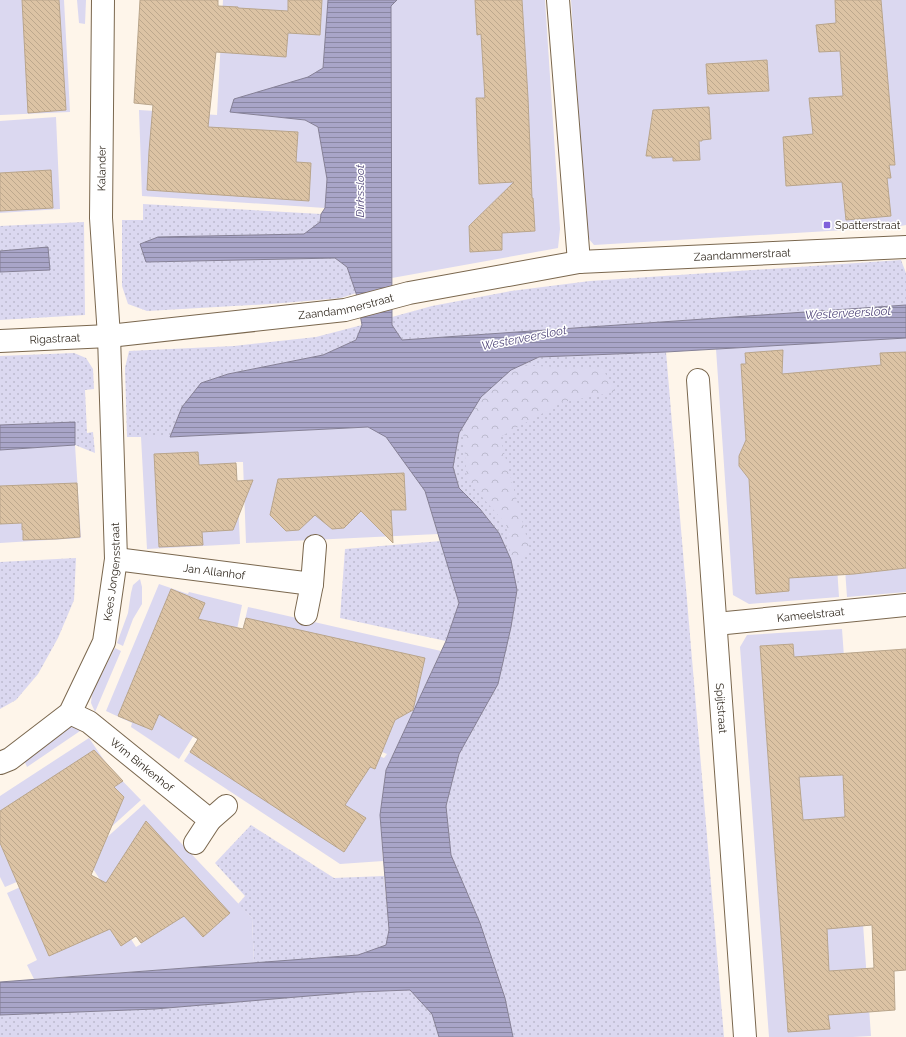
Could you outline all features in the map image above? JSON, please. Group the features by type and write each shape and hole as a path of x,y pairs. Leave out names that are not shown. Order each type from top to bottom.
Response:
{"street":[{"name":"Kalander","path":"103,0 101,218 109,336"},
{"path":"558,0 579,262"},
{"name":"Zaandammerstraat","path":"109,336 345,310 408,293 579,262 906,247"},
{"name":"Rigastraat","path":"0,341 109,336"},
{"name":"Kees Jongensstraat","path":"0,764 10,759 70,713 104,642 116,559 109,336"},
{"name":"Spijtstraat","path":"698,380 745,1037"},
{"path":"306,614 312,584 315,546"},
{"name":"Jan Allanhof","path":"116,559 312,584"},
{"name":"Kameelstraat","path":"716,624 906,605"},
{"name":"Wim Binkenhof","path":"70,713 89,722 210,820"},
{"path":"195,843 210,820 226,806"}],"green space":[{"path":"0,0 64,0 70,112 0,115"},
{"path":"77,0 86,0 85,24 79,23"},
{"path":"223,0 328,0 323,68 308,77 230,112 305,120 318,127 327,179 325,208 142,196 139,110 217,115"},
{"path":"397,0 545,0 560,229 558,248 392,278 391,6"},
{"path":"571,0 906,0 906,225 895,227 594,245 589,239 586,224"},
{"path":"56,117 60,209 0,213 0,121"},
{"path":"143,204 321,214 320,222 304,234 158,237 140,244 146,262 335,258 347,267 356,293 341,298 271,304 147,311 128,304 122,286 122,220 143,220"},
{"path":"84,222 85,315 0,320 0,272 50,270 48,247 0,251 0,226"},
{"path":"901,260 906,273 906,305 402,340 392,325 392,317 432,306 511,291 590,281"},
{"path":"362,325 356,340 323,355 228,374 201,383 182,407 170,437 127,437 125,368 129,351 234,346 316,337"},
{"path":"906,338 906,592 847,597 831,369 824,370 839,597 749,604 733,595 716,349"},
{"path":"666,352 724,1037 513,1037 505,998 480,923 451,855 446,806 459,754 498,684 511,627 517,590 499,533 480,509 459,488 453,467 459,433 481,397 511,370 539,357"},
{"path":"74,353 86,358 93,369 94,389 85,390 87,433 93,432 95,453 75,445 75,422 0,425 0,356"},
{"path":"506,365 603,369 615,392 563,402 500,437 530,550 513,570 506,524 467,480 462,419"},
{"path":"368,427 386,436 425,491 438,534 246,543 243,462 236,462 240,544 147,549 141,437 170,437"},
{"path":"75,445 81,538 0,543 0,450"},
{"path":"441,541 459,603 446,641 340,618 345,549"},
{"path":"76,558 74,600 58,638 38,674 16,700 0,709 0,562"},
{"path":"140,579 142,587 142,604 133,619 123,646 117,643 128,613 133,585"},
{"path":"159,584 188,594 189,592 242,605 230,663 209,711 179,759 131,727 132,723 106,711"},
{"path":"248,607 441,651 386,770 380,815 383,861 340,864 184,761 214,714 224,690 384,758 387,754 226,685 235,663"},
{"path":"842,629 871,1036 769,1037 740,647 747,635"},
{"path":"115,648 121,651 95,712 91,703 92,693"},
{"path":"70,726 78,726 83,729 27,767 24,760"},
{"path":"89,738 108,766 141,800 99,838 63,862 5,887 0,877 0,796"},
{"path":"144,804 252,918 254,963 34,979 27,965 37,960 7,893 56,871 78,856 136,947 141,944 83,853 104,840"},
{"path":"251,825 334,878 384,876 389,930 386,946 358,955 254,963 252,918 238,904 245,896 215,863"},
{"path":"410,990 432,1014 439,1037 0,1037 0,1015 155,1009 356,992"}],"water":[{"path":"328,0 397,0 391,6 392,325 402,340 906,305 906,338 666,352 539,357 511,370 481,397 459,433 453,467 459,488 480,509 499,533 511,560 517,590 511,627 498,684 459,754 446,806 451,855 480,923 505,998 513,1037 439,1037 432,1014 410,990 356,992 155,1009 0,1015 0,982 358,955 386,945 389,930 380,815 386,770 446,641 459,603 425,491 386,437 368,427 170,437 182,407 201,383 228,374 323,355 356,340 362,325 356,293 347,267 335,258 146,262 140,244 158,237 304,234 320,222 321,214 325,208 327,179 318,127 305,120 230,112 234,99 308,77 323,68"},
{"path":"48,247 50,270 0,272 0,251"},
{"path":"75,422 75,445 0,450 0,425"}],"building":[{"path":"22,0 59,0 66,110 28,113"},
{"path":"140,0 218,0 218,6 288,11 288,0 322,0 320,35 288,33 286,57 216,52 208,127 298,132 296,162 311,163 309,201 147,190 153,105 134,103"},
{"path":"475,0 522,0 535,231 502,233 502,250 470,252 469,226 514,182 479,184 476,98 485,98 481,34 477,35"},
{"path":"835,0 881,0 895,165 889,165 891,178 887,178 891,216 846,220 842,182 786,186 783,137 813,134 809,98 843,96 840,51 819,52 816,25 836,23"},
{"path":"767,60 769,91 708,94 706,64"},
{"path":"709,107 711,139 699,141 700,160 673,161 673,157 652,158 652,156 646,156 653,110"},
{"path":"51,170 53,208 0,211 0,173"},
{"path":"783,350 782,374 881,365 880,353 906,352 906,568 854,574 789,578 789,591 756,594 749,479 739,466 739,456 746,440 741,364 746,364 745,353"},
{"path":"198,452 199,465 236,463 237,481 253,480 233,530 202,532 203,545 159,547 154,454"},
{"path":"404,473 406,510 391,510 393,543 361,511 344,528 332,529 315,515 299,530 286,531 270,515 278,479"},
{"path":"77,483 80,537 23,540 22,523 0,524 0,486"},
{"path":"171,589 205,603 198,619 243,629 246,618 425,658 413,710 395,720 375,769 370,767 345,805 366,818 344,852 190,752 198,739 159,714 152,730 118,716"},
{"path":"793,644 794,657 906,649 906,970 894,971 895,1010 828,1015 830,1029 788,1032 760,646","holes":["843,775 845,817 803,820 799,777","872,925 874,968 829,971 827,929"]},
{"path":"94,750 123,781 114,787 124,797 91,875 106,883 146,821 230,913 203,937 184,916 141,943 136,936 121,946 110,929 49,956 0,843 0,811"}],"place":[{"name":"Spatterstraat","path":"827,225"}],"water label":[{"name":"Dirkssloot","path":"360,191"},
{"name":"Westerveersloot","path":"848,313"},
{"name":"Westerveersloot","path":"524,338"}]}
